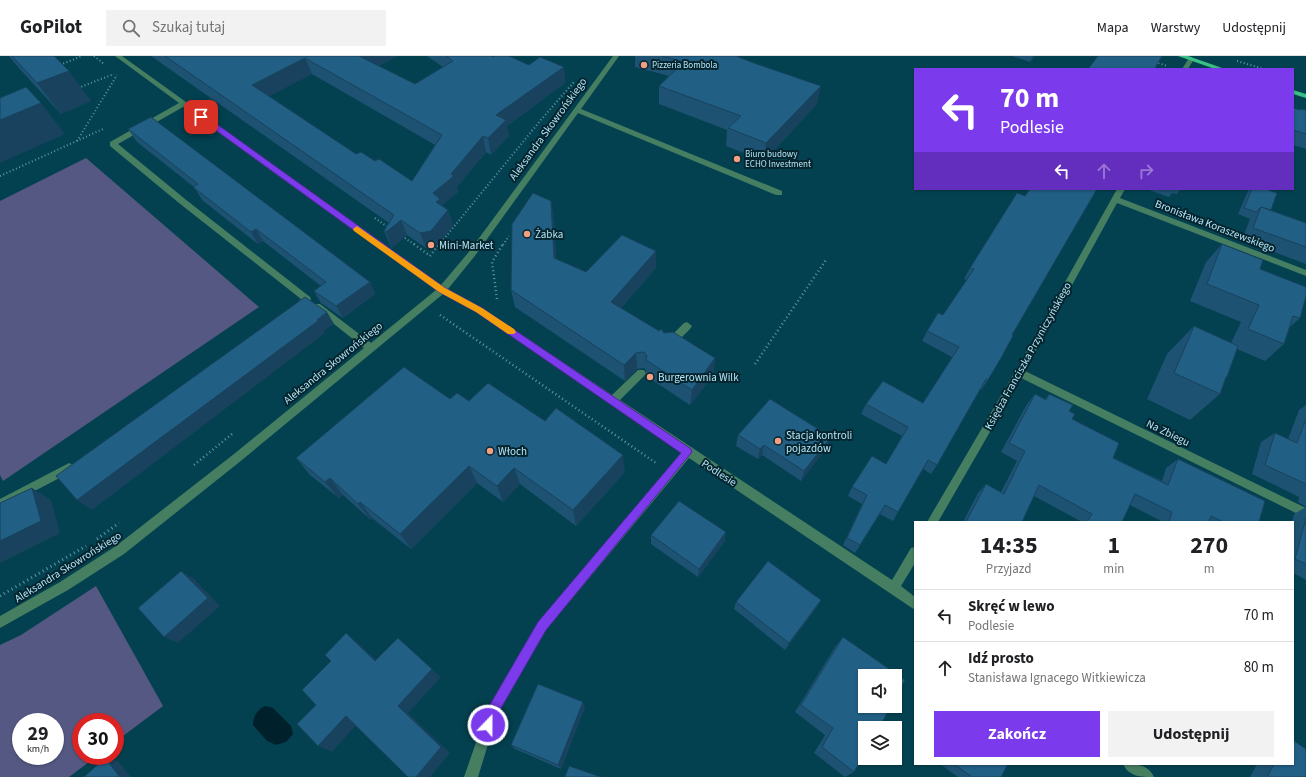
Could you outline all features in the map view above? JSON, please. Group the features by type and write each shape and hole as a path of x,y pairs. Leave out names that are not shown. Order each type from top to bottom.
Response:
{"main road":[{"path":"1181,56 1219,68"},
{"path":"1294,92 1306,96"}],"street":[{"name":"Podlesie","path":"118,56 442,290 479,310 688,452 894,588 914,603"},
{"name":"Aleksandra Skowrońskiego","path":"0,622 64,586 120,550 238,457 442,290 471,255 616,56"},
{"path":"1186,68 1191,59"},
{"path":"184,104 113,144 182,201 307,299 332,316 370,348"},
{"path":"576,110 779,193"},
{"name":"Księdza Franciszka Przyniczyńskiego","path":"933,521 1019,373 1120,190"},
{"name":"Bronisława Koraszewskiego","path":"1115,199 1306,273"},
{"path":"288,313 307,299"},
{"path":"668,345 687,326"},
{"path":"613,401 641,373"},
{"name":"Na Zbiegu","path":"1019,373 1306,514"},
{"path":"471,777 492,712 542,626 688,452"},
{"path":"0,504 77,465"},
{"path":"894,588 914,554"},
{"path":"1131,765 1147,777"}],"path":[{"path":"70,56 74,59"},
{"path":"57,66 82,56"},
{"path":"1150,60 1168,66"},
{"path":"1236,60 1261,68"},
{"path":"78,88 115,74"},
{"path":"77,141 116,75 122,79"},
{"path":"430,256 540,121 576,80"},
{"path":"0,176 104,129"},
{"path":"755,364 826,260"},
{"path":"492,262 494,279"},
{"path":"439,314 656,463"},
{"path":"188,469 238,430"},
{"path":"96,540 120,522"},
{"path":"0,596 23,584 90,543"}],"shaded area":[{"path":"86,158 259,307 3,481 0,475 0,201"},
{"path":"96,586 163,706 124,735 124,713 72,713 72,765 85,765 69,777 0,777 0,645 21,635"},
{"path":"265,706 273,708 291,726 293,734 286,742 276,745 267,741 253,725 256,714"}],"building":[{"path":"12,56 54,56 69,71 37,83"},
{"path":"165,56 359,56 415,84 453,61 446,56 509,56 529,65 540,57 564,67 496,115 506,120 488,138 483,136 451,174 454,176 433,193 440,199 436,202 448,210 431,231 420,233 401,220 386,232 384,231 394,215","holes":["305,58 442,135 412,181 379,159 375,161 361,152 356,154 252,85"]},
{"path":"662,56 736,56 821,86 766,143 728,128 741,116 659,86 684,62"},
{"path":"1098,56 1162,56 1156,68 1089,68"},
{"path":"26,87 41,103 0,120 0,98"},
{"path":"1294,108 1306,110 1306,134 1294,130"},
{"path":"151,117 370,282 336,306 314,291 326,282 256,229 251,232 193,187 198,184 128,129"},
{"path":"1029,190 1096,190 1012,335 1013,336 1001,358 988,380 986,379 937,465 928,460 898,512 885,505 860,545 847,538 867,495 852,487 872,456 886,464 908,427 866,404 883,381 923,403 959,347 927,331 938,313 943,315 974,269 970,268 1017,193 1025,196"},
{"path":"1252,190 1268,190 1277,193 1271,210 1261,207 1256,212 1244,208"},
{"path":"533,193 551,201 554,258 586,272 622,235 656,251 611,302 659,331 661,329 664,333 673,332 715,358 692,390 646,360 647,356 644,352 636,353 624,365 511,290 512,224"},
{"path":"1261,207 1306,223 1306,247 1253,228"},
{"path":"1222,244 1263,260 1260,269 1306,287 1306,296 1300,318 1293,316 1284,344 1248,329 1259,305 1207,284"},
{"path":"305,297 327,312 317,320 318,321 77,500 56,476"},
{"path":"1194,326 1238,346 1220,394 1174,373"},
{"path":"404,367 450,399 457,393 469,401 488,383 545,421 556,408 623,455 573,510 514,468 497,486 469,466 400,534 360,502 358,504 330,478 325,482 296,458"},
{"path":"1035,394 1046,400 1049,394 1073,405 1069,411 1075,414 1072,419 1119,443 1113,458 1168,485 1178,459 1265,501 1259,521 1221,521 1211,516 1209,521 1169,521 1172,512 1135,494 1122,521 1088,521 1092,514 1039,485 1022,521 967,521 986,484 1004,494 1025,451 1009,443"},
{"name":"Stacja kontroli pojazdów","path":"770,399 831,437 804,471 764,445 760,449 738,435"},
{"path":"1306,419 1306,484 1265,465 1275,433 1297,443"},
{"path":"32,488 41,521 0,541 0,503"},
{"path":"679,501 726,532 699,569 651,535"},
{"path":"1306,518 1306,564 1295,559"},
{"path":"768,561 821,600 789,643 736,602"},
{"path":"181,571 208,598 164,637 138,608"},
{"path":"346,633 375,661 398,638 432,669 398,706 441,747 416,777 408,777 346,716 318,746 297,724 316,705 302,690 331,661 325,655"},
{"path":"843,637 889,669 858,669 858,713 887,713 883,721 858,721 858,765 854,772 822,747 833,728 801,705"},
{"path":"902,678 905,680 902,685"},
{"path":"538,684 583,702 558,765 511,745"},
{"path":"1294,741 1306,749 1306,777 1267,777 1273,765 1294,765"},
{"path":"97,765 111,765 120,777 84,777"},
{"path":"955,765 1007,765 1001,777 972,777"},
{"path":"569,766 601,777 565,777"}],"slow traffic":[{"path":"357,229 442,290 479,310 511,332"}],"place":[{"name":"Pizzeria Bombola","path":"644,65"},
{"name":"Biuro budowy ECHO Investment","path":"737,159"},
{"name":"Żabka","path":"527,234"},
{"name":"Mini-Market","path":"431,245"},
{"name":"Burgerownia Wilk","path":"650,377"},
{"name":"Stacja kontroli pojazdów","path":"778,441"},
{"name":"Włoch","path":"490,451"}],"route":[{"path":"201,117 442,290 479,310 688,452 542,626 492,712 488,725"}]}
